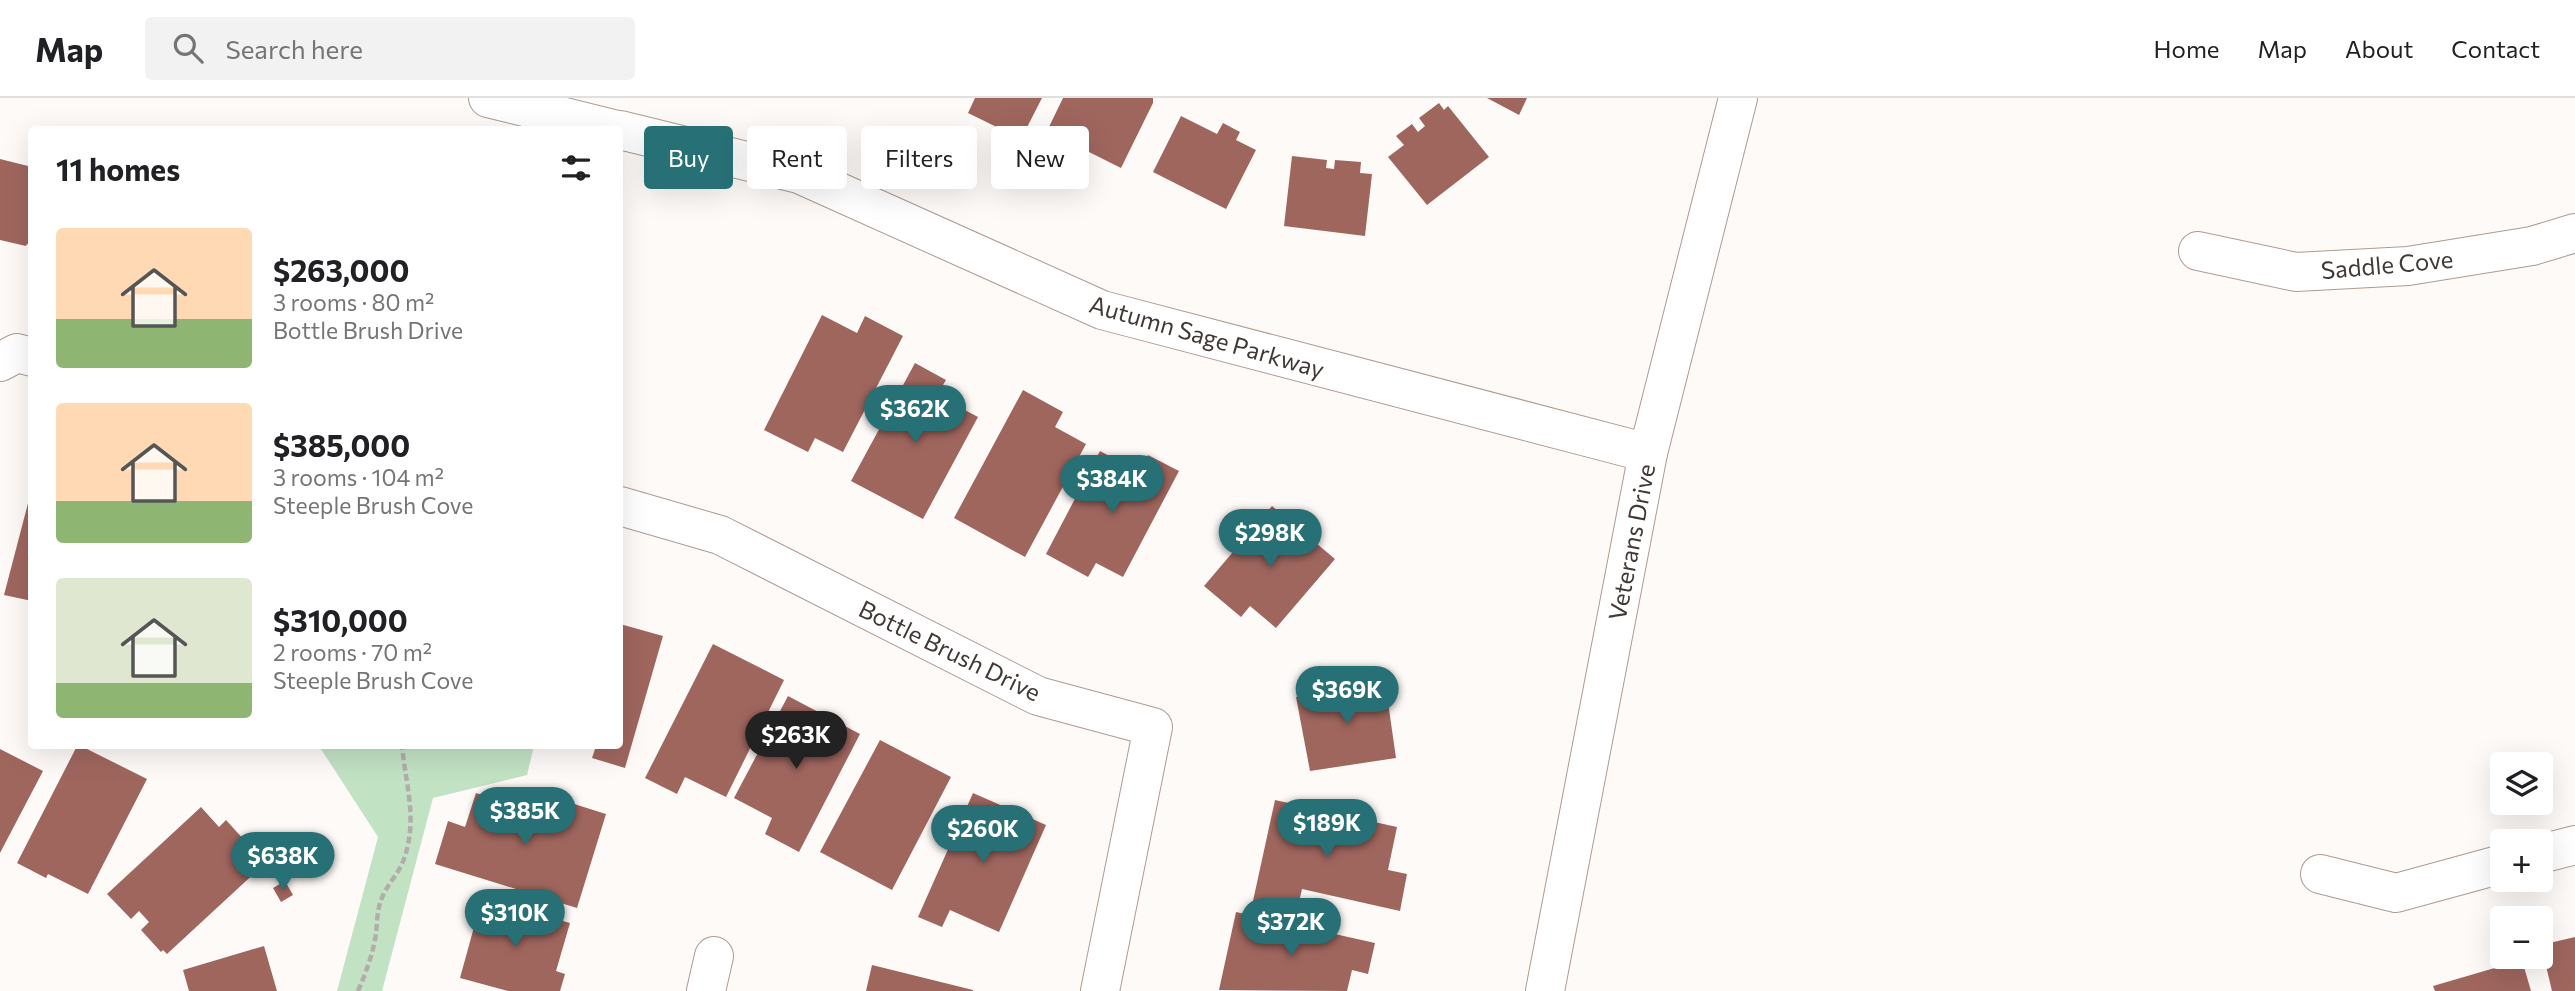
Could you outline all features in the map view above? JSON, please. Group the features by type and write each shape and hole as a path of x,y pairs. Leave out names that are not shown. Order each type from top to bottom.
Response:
{"street":[{"name":"Autumn Sage Parkway","path":"488,98 601,126"},
{"name":"Veterans Drive","path":"1545,991 1648,453 1738,98"},
{"name":"Autumn Sage Parkway","path":"623,131 799,174 1102,310 1648,453"},
{"name":"Saddle Cove","path":"2198,251 2296,272 2408,266 2532,246 2575,233"},
{"path":"0,362 17,353 28,356"},
{"name":"Bottle Brush Drive","path":"623,507 720,535 1038,696 1153,727 1100,991"},
{"path":"2553,851 2575,845"},
{"path":"2320,874 2396,892 2490,867"}],"path":[{"path":"358,991 371,955 381,900 391,878 401,866 409,838 412,814 402,749"}],"green space":[{"path":"321,749 533,749 527,775 433,798 382,991 337,991 378,837"}],"building":[{"path":"975,98 1042,98 1028,126 994,126 968,113"},
{"path":"1063,98 1153,98 1121,168 1089,152 1089,126 1049,126"},
{"path":"1487,98 1527,98 1519,115"},
{"path":"1439,103 1444,110 1448,106 1489,157 1427,205 1388,157 1404,145 1396,136 1412,124 1418,132 1425,126 1419,118"},
{"path":"1181,116 1217,134 1223,123 1240,132 1236,140 1256,150 1226,209 1153,172"},
{"path":"1292,156 1327,160 1326,168 1334,169 1335,160 1361,162 1360,173 1372,174 1365,236 1284,226"},
{"path":"0,159 28,166 28,244 0,240"},
{"path":"822,315 857,333 865,316 903,336 843,452 815,438 808,452 764,430"},
{"path":"915,363 946,380 937,395 978,417 923,519 851,481"},
{"path":"1023,390 1063,412 1055,427 1086,444 1025,557 954,518"},
{"path":"1100,451 1139,472 1148,455 1179,471 1123,577 1096,563 1088,577 1046,554"},
{"path":"28,503 28,600 4,595"},
{"path":"1272,506 1335,559 1276,628 1250,606 1241,617 1204,586"},
{"path":"623,625 663,636 625,768 592,758 595,749 623,749"},
{"path":"713,644 784,680 726,797 685,777 677,794 645,778"},
{"path":"1385,681 1396,758 1310,771 1296,697"},
{"path":"788,696 860,734 799,852 765,834 772,818 734,798"},
{"path":"880,740 951,777 892,890 820,852"},
{"path":"0,749 43,771 0,853"},
{"path":"75,749 87,749 147,779 88,894 48,874 46,878 17,863"},
{"path":"476,793 550,816 555,798 606,814 577,908 435,864 448,821 465,827"},
{"path":"973,793 1046,825 999,932 950,910 942,927 918,917"},
{"path":"1275,800 1397,827 1388,870 1407,874 1400,911 1302,889 1297,911 1253,901"},
{"path":"201,807 219,827 226,820 246,842 241,847 260,868 167,954 163,950 161,952 141,930 149,922 139,911 131,919 107,894"},
{"path":"285,881 293,895 281,902 273,888"},
{"path":"482,898 570,923 556,971 565,974 560,991 508,991 460,978"},
{"path":"1236,912 1375,943 1368,974 1352,970 1347,991 1219,990"},
{"path":"2575,937 2575,991 2552,991 2547,969 2553,969 2553,942"},
{"path":"264,946 277,991 189,991 183,970"},
{"path":"872,965 973,990 973,991 866,991"},
{"path":"2491,969 2525,969 2531,991 2435,991 2433,986"}]}
